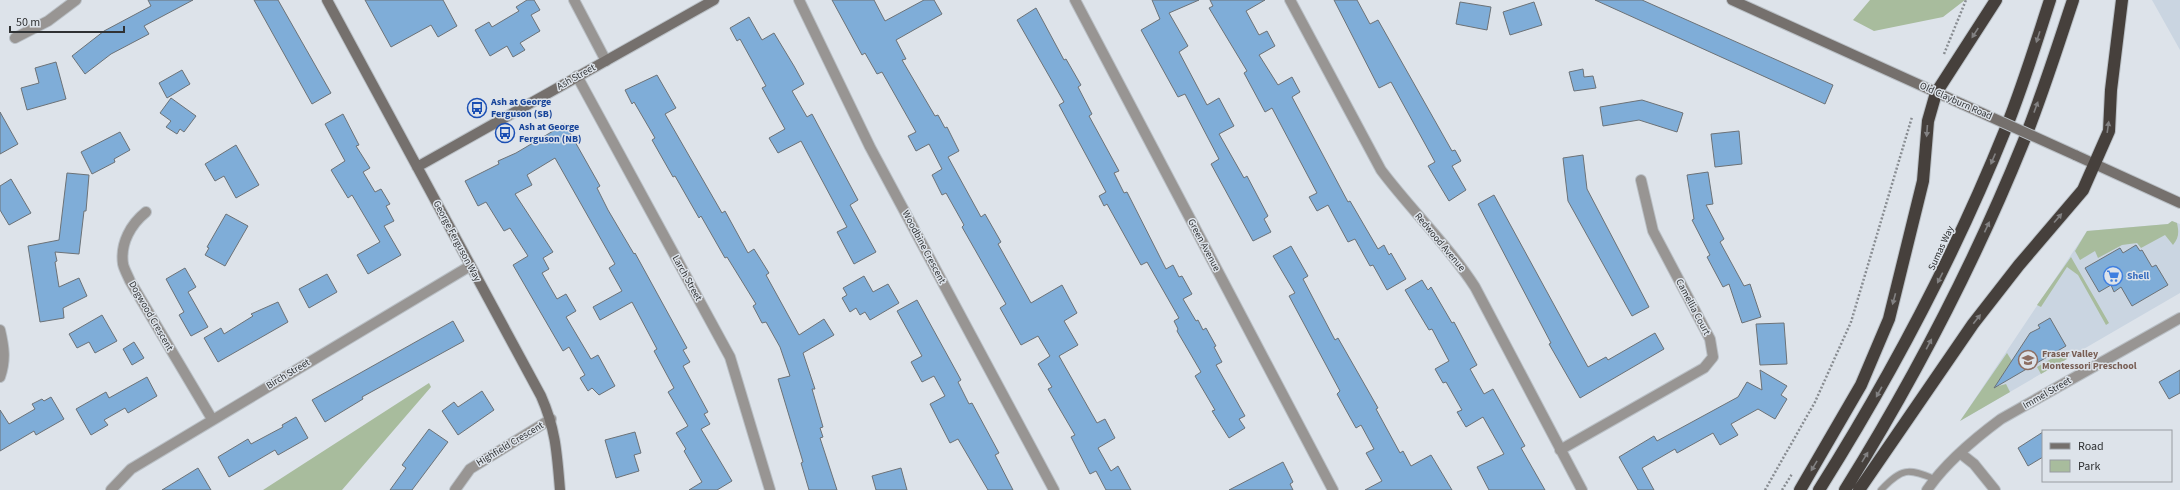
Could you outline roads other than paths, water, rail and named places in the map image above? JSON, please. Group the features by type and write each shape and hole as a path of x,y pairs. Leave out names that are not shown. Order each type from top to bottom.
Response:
{"highway":[{"path":"1800,490 1861,385 1889,320 1923,181 1928,121 1936,93 1996,0"},
{"name":"Sumas Way","path":"1819,490 1864,418 1944,270 1976,200 2006,128 2050,0"},
{"path":"1845,490 1916,368 1963,279 2026,135 2073,0"},
{"path":"1859,490 1974,324 2019,264 2082,190 2109,131 2111,90 2122,0"}],"main road":[{"name":"George Ferguson Way","path":"327,0 528,371 551,419 556,440 560,490"},
{"name":"Ash Street","path":"417,166 714,0"},
{"name":"Old Clayburn Road","path":"1732,0 1936,93 2075,154 2180,203"}],"street":[{"path":"15,38 48,21 76,0"},
{"path":"574,0 606,60"},
{"name":"Woodbine Crescent","path":"799,0 870,147 1054,490"},
{"name":"Green Avenue","path":"1075,0 1333,490"},
{"name":"Redwood Avenue","path":"1290,0 1381,170 1399,194 1458,261 1475,287 1582,490"},
{"name":"Larch Street","path":"577,76 730,357 770,490"},
{"name":"Camellia Court","path":"1560,450 1704,368 1713,357 1710,339 1653,231 1641,180"},
{"name":"Dogwood Crescent","path":"146,212 137,219 129,230 123,264 130,281 212,420"},
{"name":"Birch Street","path":"111,490 131,469 470,266"},
{"name":"Immel Street","path":"1927,490 1934,479 1960,453 1981,434 2001,419 2180,318"},
{"path":"0,330 4,349 4,366 0,376"},
{"name":"Highfield Crescent","path":"455,490 470,469 551,419"},
{"path":"1960,453 1974,464 1994,490"}],"lane":[{"path":"1881,490 1890,481 1903,473 1914,471 1934,479"}],"place":[{"name":"Ash at George Ferguson (SB)","path":"477,108"},
{"name":"Ash at George Ferguson (NB)","path":"505,133"},
{"name":"Shell","path":"2113,276"},
{"name":"Fraser Valley Montessori Preschool","path":"2028,360"}]}
